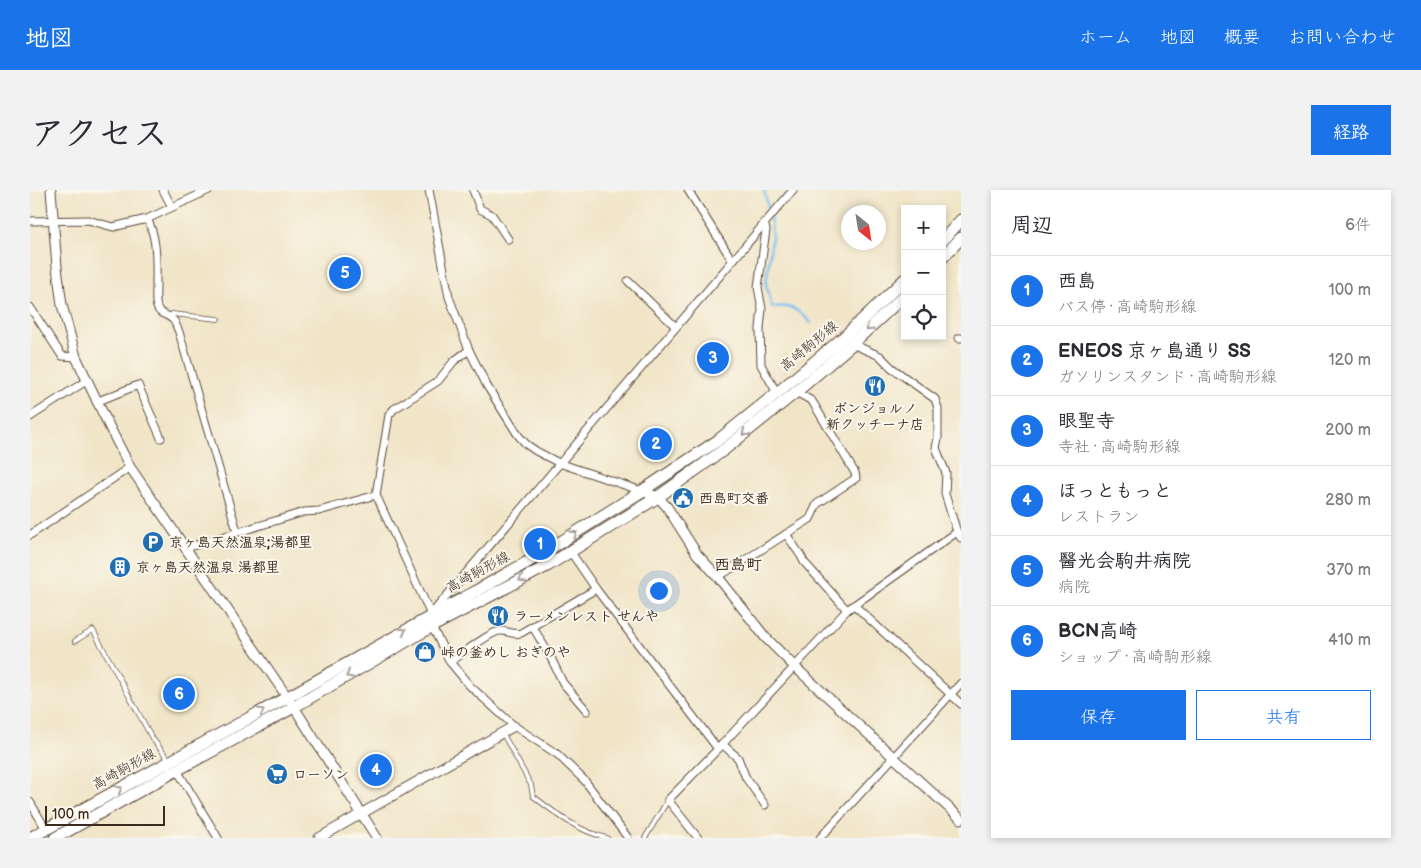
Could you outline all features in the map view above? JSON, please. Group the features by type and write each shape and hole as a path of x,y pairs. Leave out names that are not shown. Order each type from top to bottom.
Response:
{"main road":[{"path":"946,237 961,220"},
{"path":"946,254 961,238"},
{"name":"高崎駒形線","path":"30,838 49,834 173,766 294,707 642,491 717,441 777,393 844,336 901,284"},
{"name":"高崎駒形線","path":"56,838 286,698 431,621 547,566 658,497 725,449 796,392 901,299"}],"street":[{"path":"51,190 56,267 62,305 76,357 96,402 130,467 286,698 294,707 377,838"},
{"path":"163,190 172,207"},
{"path":"30,221 88,220 113,228 147,219 208,190"},
{"path":"429,190 449,297 468,350 487,386 518,435 536,451 560,463 590,475 658,497 667,507 697,554 718,577 765,637 795,667 961,818"},
{"path":"473,190 480,209 492,215 508,239"},
{"path":"688,190 732,260"},
{"path":"431,621 560,463 792,190"},
{"path":"147,219 152,228 154,240 156,306 160,312 174,321 178,332 237,531"},
{"path":"764,222 766,230 758,286 762,309 760,328 761,365 777,393"},
{"path":"628,281 676,327"},
{"path":"30,306 62,356 76,357"},
{"path":"698,838 668,800 720,747 847,610 959,535 944,494 946,473 936,448 938,408 935,399 892,368 880,356 852,344"},
{"path":"468,350 454,361 438,381 394,409 389,415 376,495 450,662 470,686 514,726 557,754 585,781 628,838"},
{"path":"30,417 86,380"},
{"path":"96,402 138,385 161,438"},
{"path":"718,577 810,519 817,504 856,478 855,473 812,401 796,392"},
{"path":"30,535 130,467"},
{"path":"186,548 304,512 319,511 376,495"},
{"path":"786,534 804,562 847,610"},
{"path":"570,551 596,589 720,747 738,758 746,778 765,805"},
{"path":"450,662 492,633 501,630 521,634 596,589"},
{"path":"854,605 961,704"},
{"path":"533,627 563,683 587,711"},
{"path":"820,838 961,683"},
{"path":"319,838 514,726"},
{"path":"173,766 218,838"},
{"path":"30,802 49,834"}],"lane":[{"path":"170,317 172,314 218,320"},
{"path":"75,641 93,630 152,738 173,766"},
{"path":"503,734 531,784 533,796 570,824 592,834 607,838"},
{"path":"645,838 668,800"}],"waterway":[{"path":"764,190 771,222 772,237 766,284 772,307 789,307 794,309 811,323"}],"place":[{"name":"醫光会駒井病院","path":"345,273"},
{"name":"眼聖寺","path":"713,358"},
{"name":"ボンジョルノ 新クッチーナ店","path":"875,386"},
{"name":"ENEOS 京ヶ島通り SS","path":"656,444"},
{"name":"西島町交番","path":"683,498"},
{"name":"京ヶ島天然温泉;湯都里","path":"153,542"},
{"name":"西島","path":"540,544"},
{"name":"京ヶ島天然温泉 湯都里","path":"120,567"},
{"name":"ラーメンレスト せんや","path":"498,616"},
{"name":"峠の釜めし おぎのや","path":"425,652"},
{"name":"BCN高崎","path":"179,694"},
{"name":"ほっともっと","path":"376,770"},
{"name":"ローソン","path":"277,774"}],"district":[{"name":"西島町","path":"738,565"}]}
